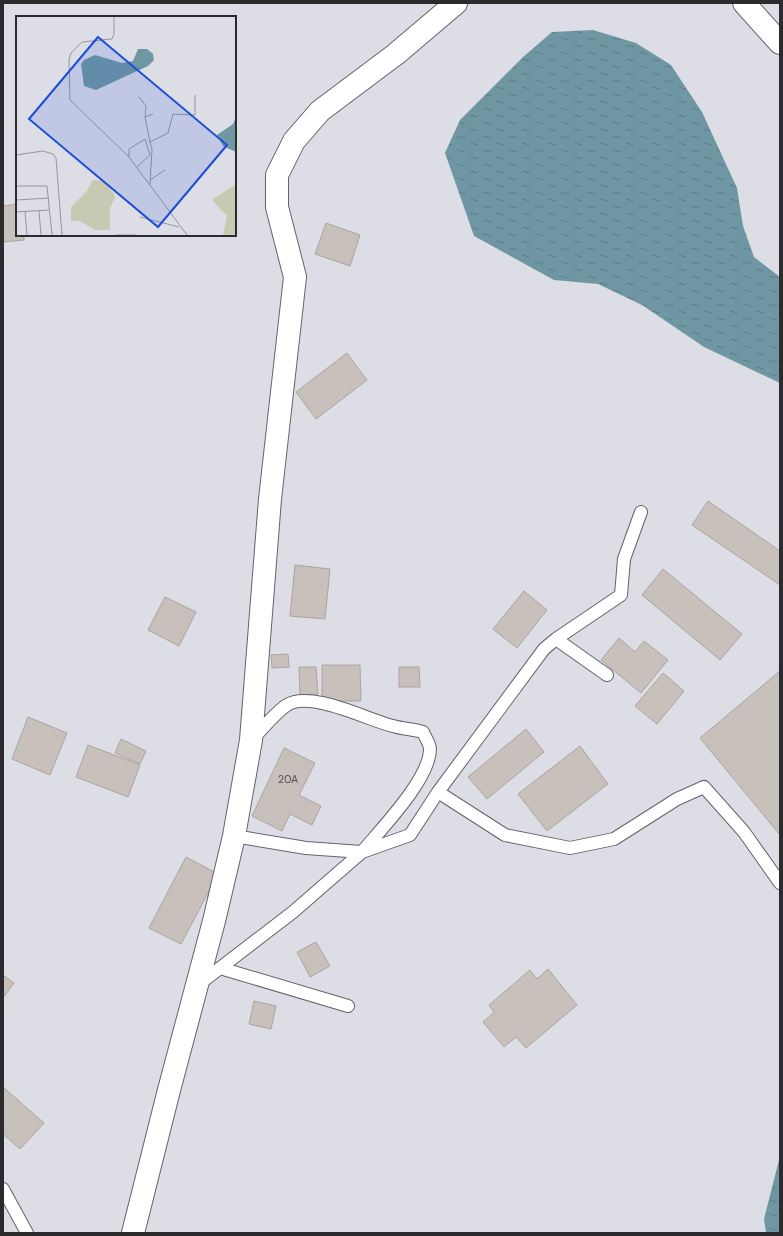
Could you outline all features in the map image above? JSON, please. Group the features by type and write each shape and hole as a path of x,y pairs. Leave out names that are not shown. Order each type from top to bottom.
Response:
{"street":[{"path":"134,1233 234,836 251,740 270,499 294,277 277,207 277,175 294,141 320,111 396,54 456,3"},
{"path":"744,3 780,43"}],"lane":[{"path":"234,836 306,848 362,852 410,835 438,792 544,649 556,639 621,595 624,559 641,512"},
{"path":"556,639 607,675"},
{"path":"197,986 293,912 362,852 401,806 428,764 430,748 423,732 412,728 394,726 324,703 300,701 287,705 251,740"},
{"path":"438,792 505,835 570,848 614,839 677,799 704,787 744,832 780,883"},
{"path":"220,968 348,1006"},
{"path":"3,1189 27,1233"}],"water":[{"path":"593,30 636,43 671,65 702,112 737,188 743,226 754,257 780,277 780,383 704,347 642,305 598,284 554,280 474,236 445,153 460,120 523,57 552,32"},
{"path":"780,1156 780,1233 766,1233 764,1219"}],"building":[{"path":"16,204 16,236 24,236 24,240 3,242 3,206"},
{"path":"326,223 360,235 350,266 315,254"},
{"path":"347,353 367,380 316,419 296,392"},
{"path":"708,501 780,551 780,585 692,525"},
{"path":"295,565 330,569 325,619 290,616"},
{"path":"663,569 742,634 720,660 642,595"},
{"path":"524,591 547,610 517,648 493,629"},
{"path":"165,597 196,612 179,646 148,630"},
{"path":"619,638 635,652 644,641 668,660 641,693 601,660"},
{"path":"288,654 289,667 272,668 271,655"},
{"path":"322,665 360,665 361,701 322,701"},
{"path":"299,667 316,667 318,694 300,695"},
{"path":"399,667 419,667 420,687 399,687"},
{"path":"780,671 780,835 700,738"},
{"path":"663,673 684,691 657,724 635,706"},
{"path":"28,717 67,733 50,775 12,759"},
{"path":"526,729 544,752 487,799 468,777"},
{"path":"121,739 146,751 140,764 115,753"},
{"path":"88,745 140,765 128,797 76,777"},
{"path":"580,746 608,784 547,831 518,794"},
{"path":"284,748 315,763 299,795 321,806 312,825 290,814 282,831 252,816"},
{"path":"186,857 218,874 181,944 149,928"},
{"path":"316,942 330,966 310,977 297,952"},
{"path":"548,969 577,1005 526,1048 516,1037 504,1047 483,1022 494,1012 489,1005 530,970 537,979"},
{"path":"3,975 14,983 3,998"},
{"path":"254,1001 276,1006 271,1029 249,1024"},
{"path":"3,1087 44,1123 20,1149 3,1134"}]}
